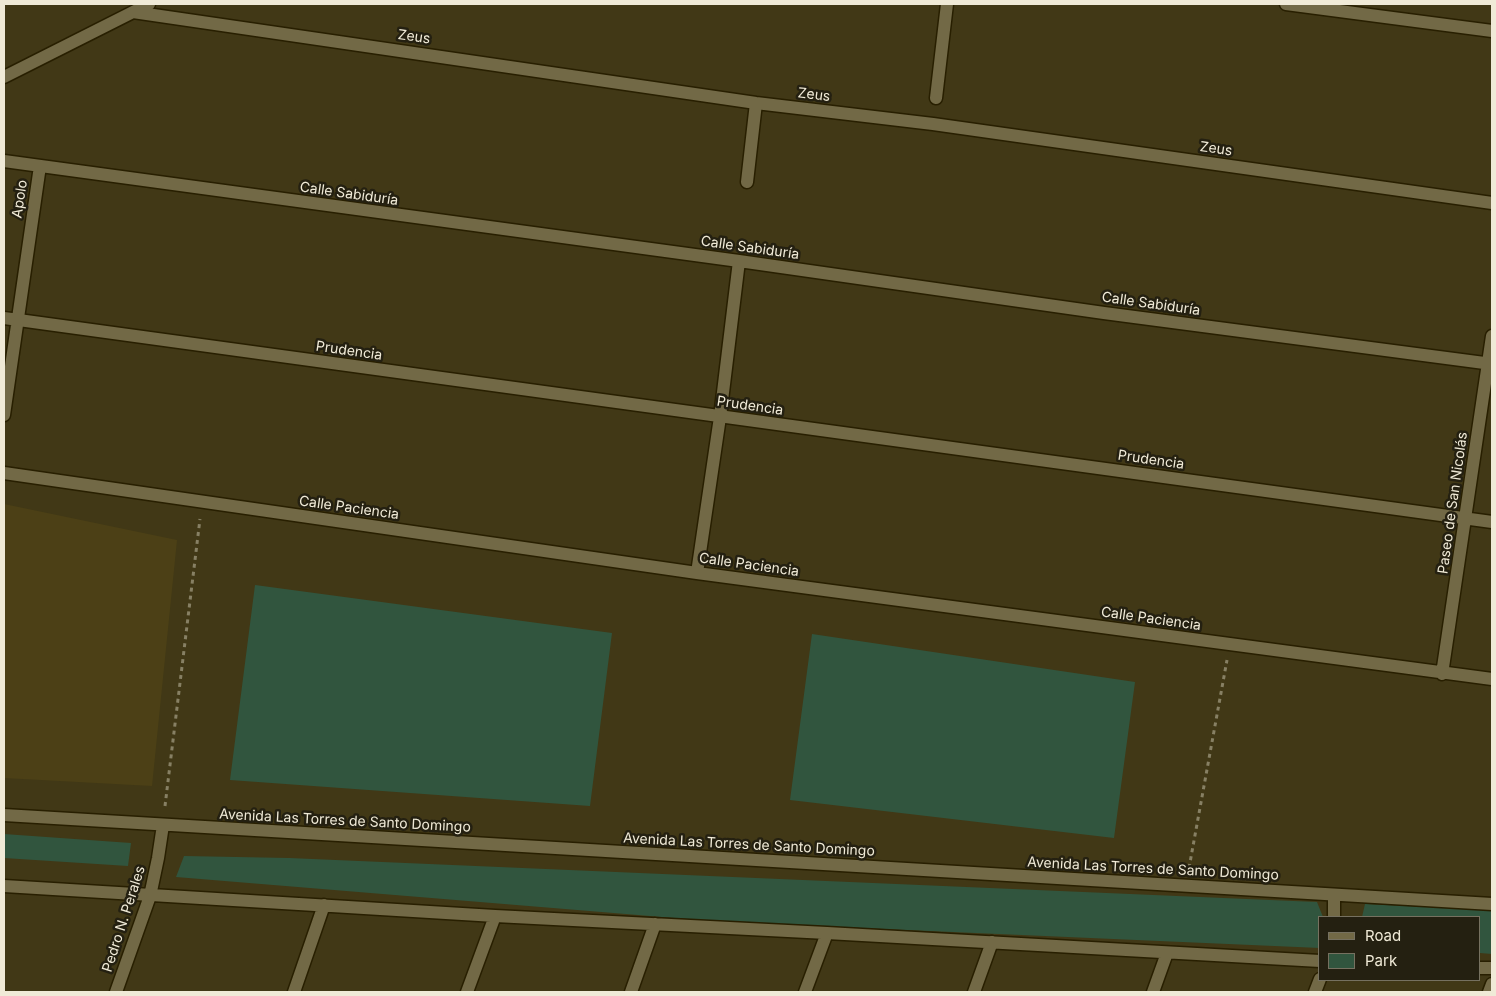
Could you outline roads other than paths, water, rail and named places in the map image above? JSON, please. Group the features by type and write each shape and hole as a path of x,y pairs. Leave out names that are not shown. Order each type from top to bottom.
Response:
{"street":[{"path":"4,77 149,4"},
{"path":"936,98 947,4"},
{"path":"1286,4 1492,31"},
{"name":"Zeus","path":"133,12 756,103 933,124 1492,203"},
{"path":"747,182 756,103"},
{"name":"Calle Sabiduría","path":"4,162 739,261 1104,313 1490,363"},
{"name":"Apolo","path":"4,415 40,166"},
{"path":"696,573 720,417 739,261"},
{"name":"Prudencia","path":"4,318 1492,522"},
{"name":"Paseo de San Nicolás","path":"1442,674 1490,363 1492,336"},
{"name":"Calle Paciencia","path":"4,473 696,573 1442,674 1492,679"},
{"name":"Avenida Las Torres de Santo Domingo","path":"4,815 1492,904"},
{"name":"Pedro N. Perales","path":"116,992 150,896 163,825"},
{"path":"4,886 495,916 1318,961"},
{"path":"1334,895 1334,916"},
{"path":"294,992 324,905"},
{"path":"467,992 495,916"},
{"path":"631,992 655,924"},
{"path":"805,992 827,933"},
{"path":"974,992 992,942"},
{"path":"1153,992 1167,953"},
{"path":"1489,992 1492,984"}]}
